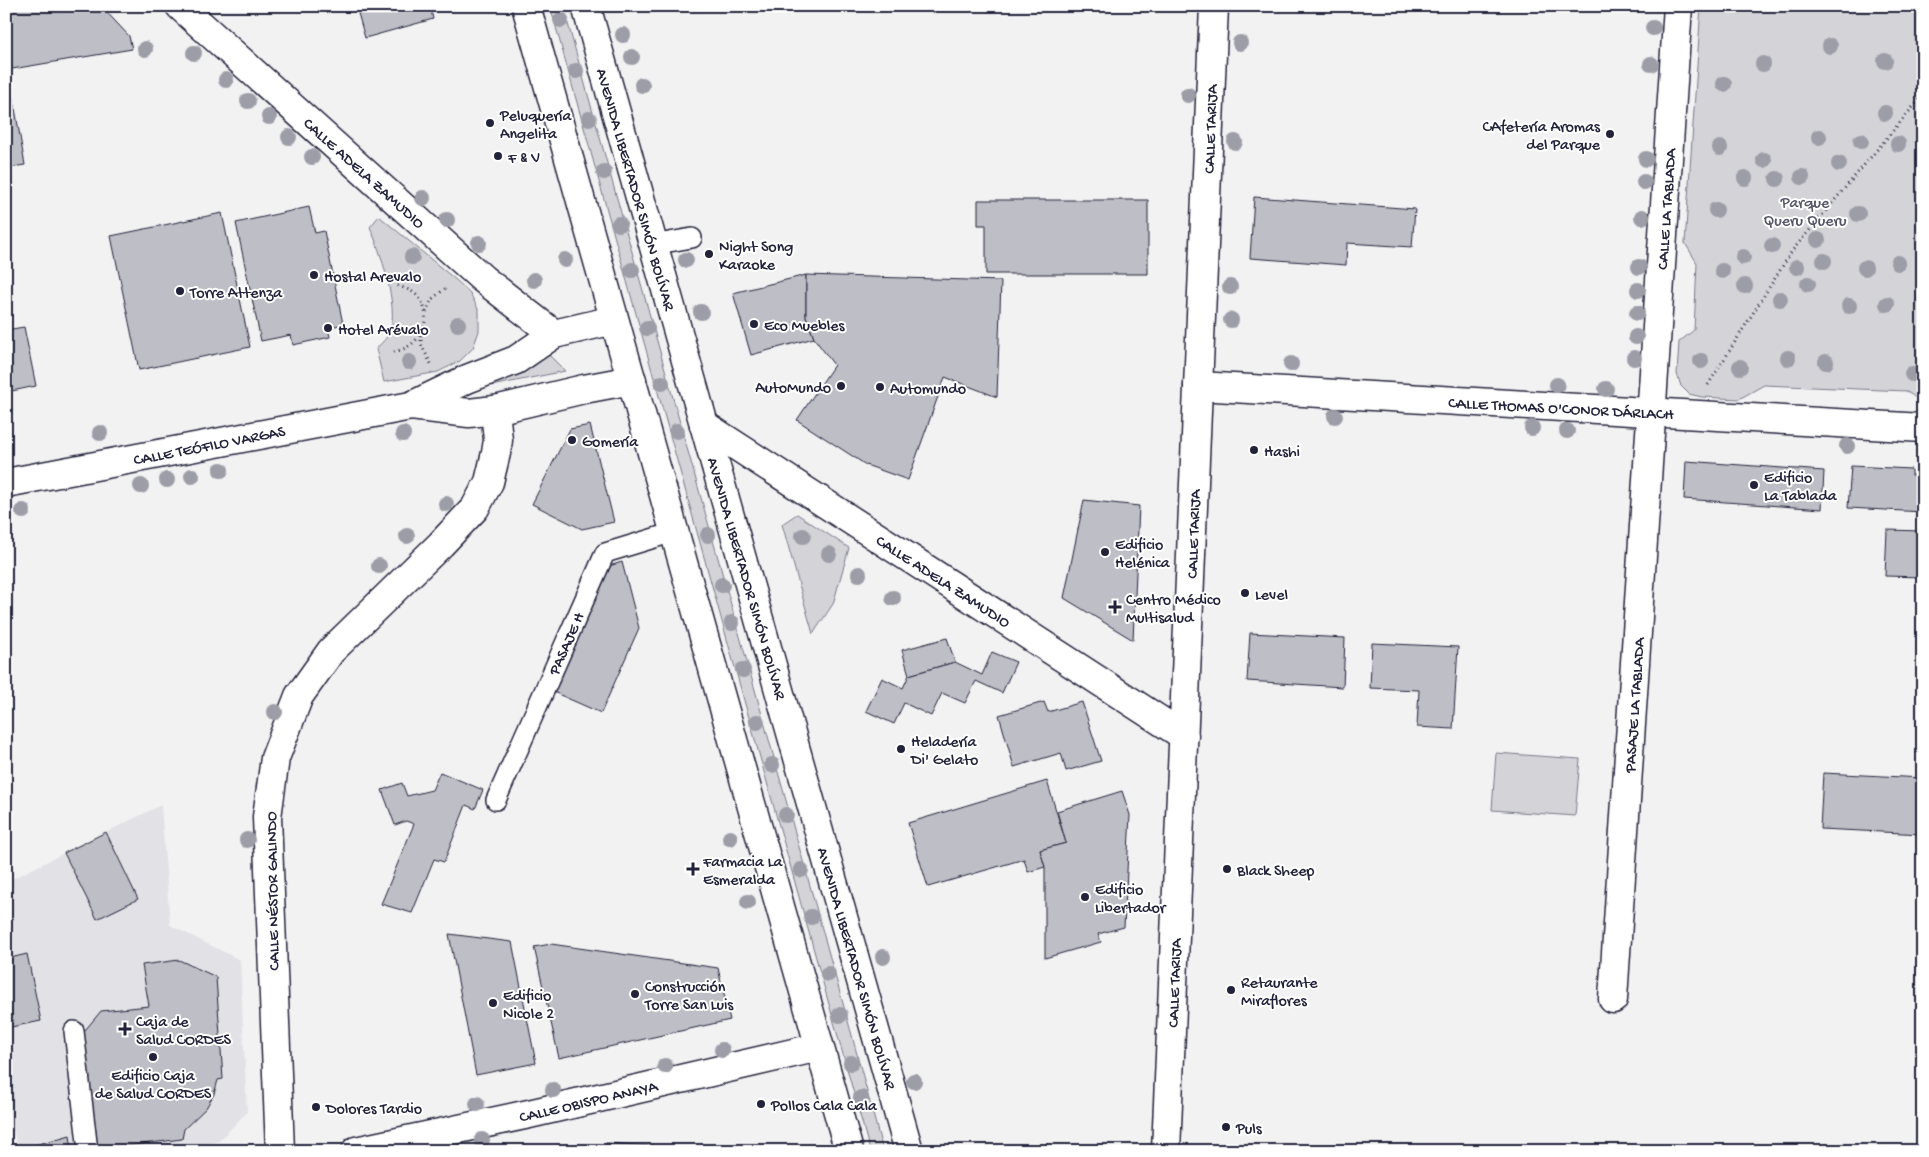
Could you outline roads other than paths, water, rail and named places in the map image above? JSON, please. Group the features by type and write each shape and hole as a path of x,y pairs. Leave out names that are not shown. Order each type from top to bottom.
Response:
{"street":[{"name":"CALLE ADELA ZAMUDIO","path":"180,6 483,279 554,334"},
{"path":"526,6 849,1151"},
{"name":"AVENIDA LIBERTADOR SIMÓN BOLÍVAR","path":"586,6 909,1151"},
{"name":"CALLE TARIJA","path":"1166,1151 1214,6"},
{"name":"CALLE LA TABLADA","path":"1652,412 1678,6"},
{"name":"CALLE TEÓFILO VARGAS","path":"6,483 411,406 467,379 516,360 554,334 614,320"},
{"name":"CALLE TEÓFILO VARGAS","path":"411,406 469,413 494,410 632,380"},
{"name":"CALLE THOMAS O'CONOR DÁRLACH","path":"1198,386 1923,428"},
{"name":"CALLE NÉSTOR GALINDO","path":"280,1151 266,817 276,758 299,696 331,651 441,544 475,508 489,482 496,453 498,440 494,410"},
{"name":"PASAJE LA TABLADA","path":"1613,999 1652,412"},
{"name":"CALLE ADELA ZAMUDIO","path":"704,425 1184,736"},
{"name":"CALLE OBISPO ANAYA","path":"356,1151 539,1112 819,1047"}],"lane":[{"path":"652,245 692,238"},
{"name":"PASAJE H","path":"496,800 605,553 674,532"},
{"path":"74,1031 88,1151"}],"place":[{"name":"Peluquería Angelita","path":"490,123"},
{"name":"CAfetería Aromas del Parque","path":"1610,134"},
{"name":"F & V","path":"498,156"},
{"name":"Night Song Karaoke","path":"709,254"},
{"name":"Hostal Arevalo","path":"314,275"},
{"name":"Torre Attenza","path":"180,291"},
{"name":"Eco Muebles","path":"754,324"},
{"name":"Hotel Arévalo","path":"328,328"},
{"name":"AutoMundo","path":"841,386"},
{"name":"Automundo","path":"880,387"},
{"name":"Gomería","path":"572,440"},
{"name":"Hashi","path":"1254,450"},
{"name":"Edificio La Tablada","path":"1754,485"},
{"name":"Edificio Helénica","path":"1105,552"},
{"name":"Level","path":"1245,593"},
{"name":"Centro Médico Multisalud","path":"1115,607"},
{"name":"Heladería Di' Gelato","path":"901,749"},
{"name":"Farmacia La Esmeralda","path":"693,869"},
{"name":"Black Sheep","path":"1227,869"},
{"name":"Edificio Libertador","path":"1085,897"},
{"name":"Retaurante Miraflores","path":"1231,990"},
{"name":"Construcción Torre San Luis","path":"635,994"},
{"name":"Edificio Nicole 2","path":"493,1003"},
{"name":"Caja de Salud CORDES","path":"125,1029"},
{"name":"Edificio Caja de Salud CORDES","path":"153,1057"},
{"name":"Pollos Cala Cala","path":"761,1104"},
{"name":"Dolores Tardio","path":"316,1107"},
{"name":"Puls","path":"1226,1127"}],"park label":[{"name":"Parque Queru Queru","path":"1805,210"}]}
